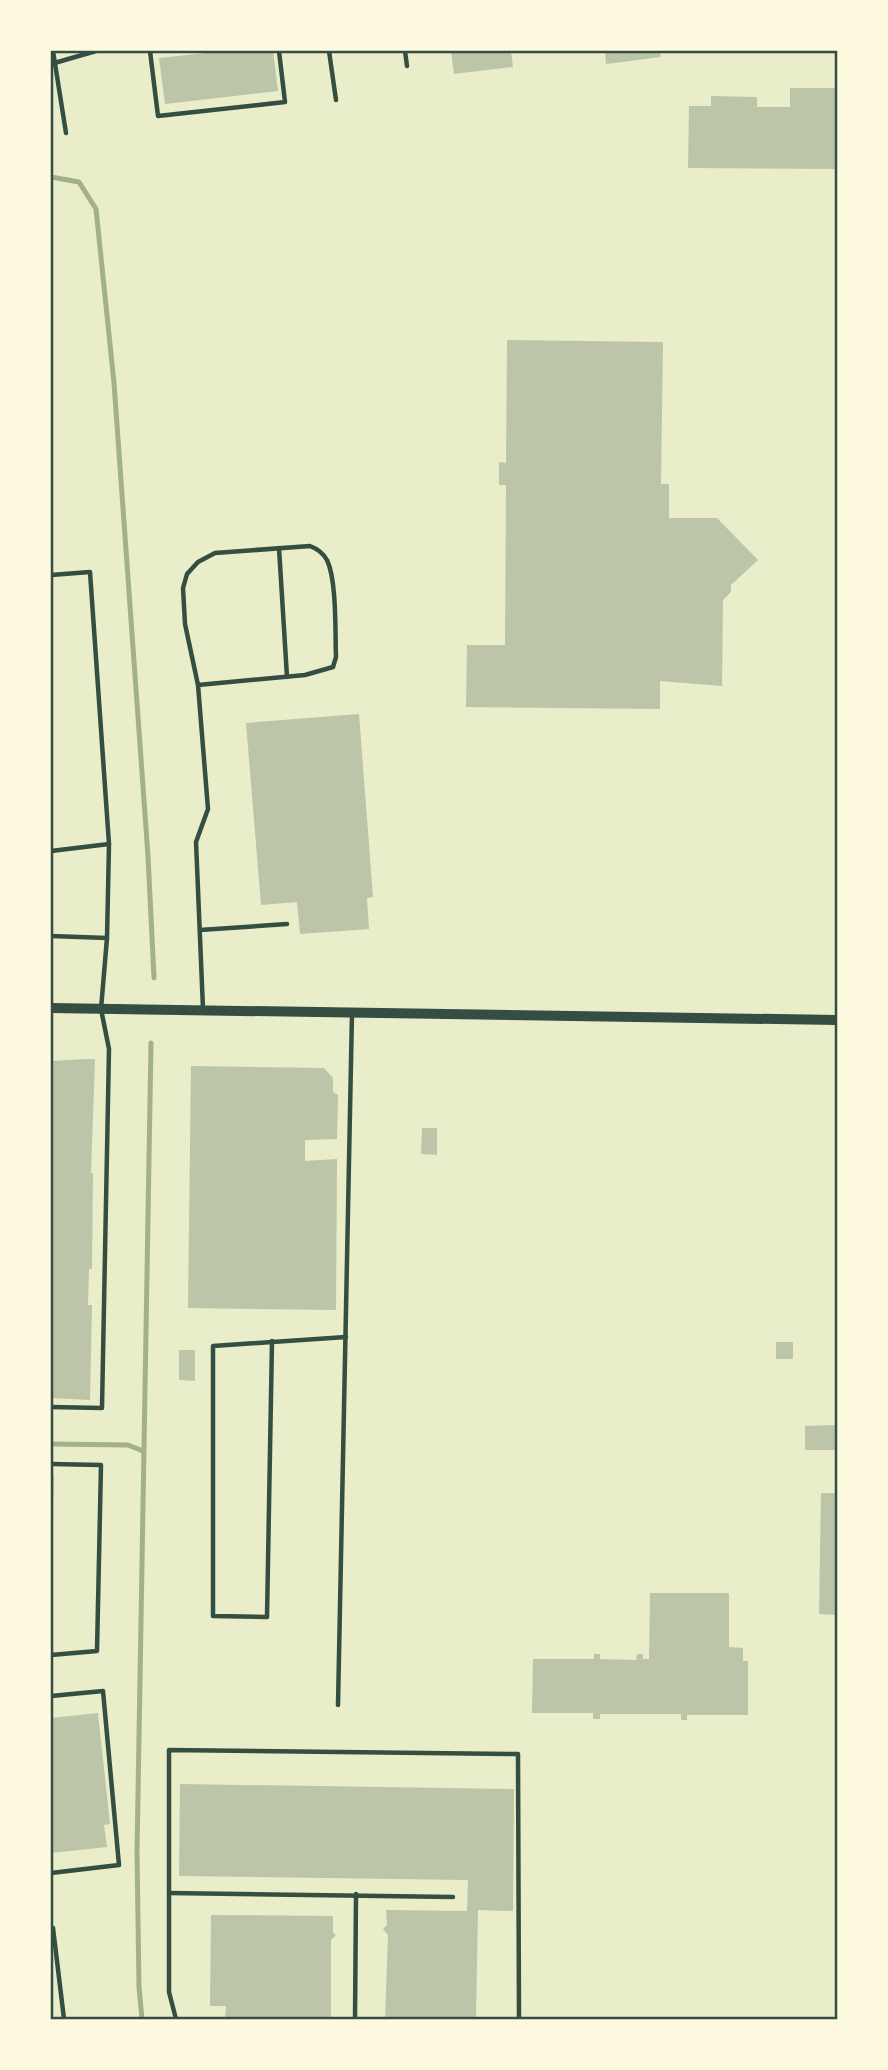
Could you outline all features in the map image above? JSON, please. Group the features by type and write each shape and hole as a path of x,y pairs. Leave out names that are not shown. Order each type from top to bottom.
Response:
{"street":[{"path":"51,1008 837,1020"}],"lane":[{"path":"53,51 66,133"},
{"path":"53,64 96,51"},
{"path":"150,51 158,117 285,102 279,51"},
{"path":"329,51 336,100"},
{"path":"405,51 407,66"},
{"path":"198,685 287,677 333,667 336,657 332,576 320,550 310,546 215,553 198,562 187,574 183,588 185,624 198,685 208,809 196,842 203,1010"},
{"path":"279,548 287,677"},
{"path":"51,575 90,572 109,845 107,938 101,1009 109,1049 102,1408 51,1407"},
{"path":"51,851 109,845"},
{"path":"200,930 287,924"},
{"path":"51,936 107,938"},
{"path":"338,1705 352,1012"},
{"path":"272,1341 267,1617 213,1616 213,1346 272,1341 346,1337"},
{"path":"51,1464 100,1465 97,1651 51,1655"},
{"path":"51,1696 103,1691 120,1865 51,1873"},
{"path":"176,2019 169,1992 169,1750 518,1754 521,1944 519,2019"},
{"path":"169,1893 453,1897"},
{"path":"355,2019 356,1894"},
{"path":"51,1928 64,2019"}],"building":[{"path":"225,51 273,51 278,91 165,104 159,58"},
{"path":"451,51 511,51 513,67 454,74"},
{"path":"605,51 660,51 661,57 606,64"},
{"path":"790,88 837,88 837,169 688,168 689,106 711,106 711,96 757,97 757,107 790,107"},
{"path":"507,340 663,342 661,484 669,484 669,518 717,518 758,560 731,585 731,592 723,600 722,686 660,681 660,709 466,707 467,645 505,645 506,485 499,485 499,462 506,463"},
{"path":"359,714 373,897 367,898 369,929 300,934 297,902 261,905 246,723"},
{"path":"95,1059 91,1173 92,1269 89,1269 88,1305 92,1305 90,1400 51,1398 51,1061"},
{"path":"191,1066 324,1068 333,1078 333,1092 338,1095 337,1139 305,1140 305,1161 337,1159 336,1310 188,1308"},
{"path":"422,1128 437,1128 437,1155 421,1154"},
{"path":"776,1342 793,1342 793,1359 776,1359"},
{"path":"179,1350 195,1350 195,1381 179,1380"},
{"path":"837,1425 837,1450 805,1450 805,1426"},
{"path":"51,1475 54,1475 53,1523 51,1523"},
{"path":"821,1493 836,1493 837,1615 819,1614"},
{"path":"650,1593 729,1593 729,1647 743,1648 743,1661 748,1661 748,1715 687,1715 687,1720 681,1720 681,1714 600,1714 600,1719 593,1719 593,1713 532,1713 533,1659 594,1659 594,1654 600,1654 600,1659 636,1660 637,1654 643,1654 643,1659 649,1659"},
{"path":"98,1713 110,1824 104,1825 107,1847 51,1853 51,1718"},
{"path":"180,1784 514,1789 513,1911 478,1910 476,2019 385,2019 388,1935 383,1929 387,1925 386,1910 467,1911 468,1880 179,1876"},
{"path":"211,1915 333,1916 333,1933 336,1935 331,1940 331,2019 225,2019 226,2006 210,2006"}],"waterway":[{"path":"51,177 79,182 96,209 114,383 148,856 154,978"},
{"path":"142,2019 137,1853 151,1043"},
{"path":"51,1444 128,1445 143,1451"}]}
